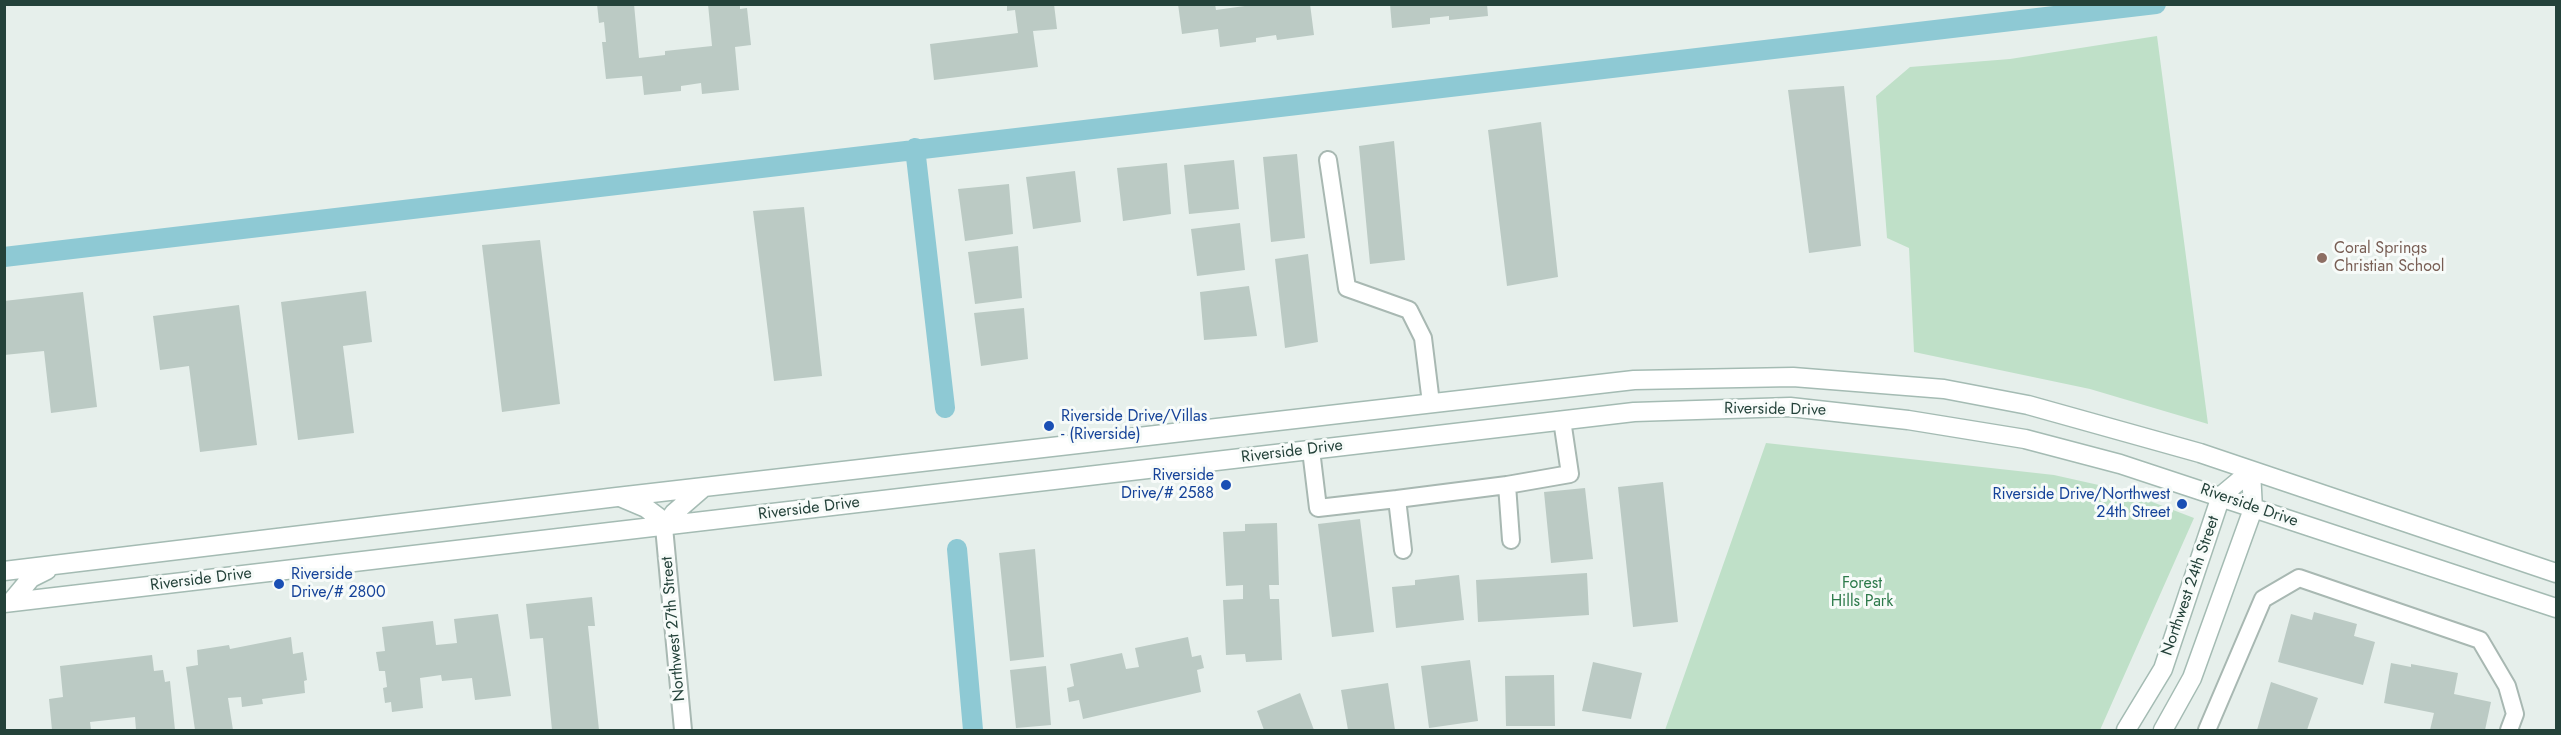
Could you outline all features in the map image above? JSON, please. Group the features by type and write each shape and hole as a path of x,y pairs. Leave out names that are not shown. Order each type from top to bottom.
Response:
{"street":[{"path":"1328,160 1347,288 1409,310 1423,338 1431,403"},
{"name":"Riverside Drive","path":"4,571 617,497 1634,380 1793,377 1944,389 2028,405 2200,453 2556,573"},
{"name":"Riverside Drive","path":"8,602 1634,412 1790,407 1821,409 2025,439 2120,464 2221,496 2253,509 2556,608"},
{"path":"1311,450 1318,508 1397,499 1570,474 1562,420"},
{"name":"Northwest 24th Street","path":"2132,728 2163,669 2221,496 2250,471"},
{"name":"Northwest 24th Street","path":"2163,730 2192,678 2253,509 2250,471"},
{"path":"1506,485 1511,540"},
{"path":"617,497 646,508 658,517 664,527 675,513 704,487"},
{"path":"1397,499 1403,550"},
{"name":"Northwest 27th Street","path":"664,527 683,730"},
{"path":"8,602 31,578 56,565"},
{"path":"2207,730 2263,599 2299,578 2480,640 2507,686 2515,714 2509,730"}],"green space":[{"path":"2157,36 2208,424 2090,389 1914,352 1909,248 1887,238 1876,96 1910,67 2010,59"},
{"name":"Forest Hills Park","path":"1766,443 2054,475 2121,490 2194,518 2100,730 1665,730"}],"building":[{"path":"597,4 634,4 639,58 665,55 665,51 712,46 708,4 740,4 740,9 747,8 751,45 735,47 739,90 702,94 701,83 681,86 681,91 644,95 642,76 606,79 602,42 606,42 604,22 599,23"},
{"path":"1007,4 1054,4 1057,29 1033,31 1038,67 934,80 930,44 1018,33 1015,10 1007,11"},
{"path":"1178,4 1215,4 1216,10 1259,4 1310,4 1314,35 1277,40 1276,35 1256,38 1256,42 1220,47 1218,29 1182,34"},
{"path":"1390,4 1487,4 1488,16 1449,20 1449,16 1430,18 1430,24 1392,28"},
{"path":"1844,86 1861,246 1809,253 1788,90"},
{"path":"1541,122 1558,277 1507,286 1488,130"},
{"path":"1394,141 1405,260 1370,264 1359,146"},
{"path":"1297,154 1305,238 1271,242 1263,157"},
{"path":"1234,160 1239,209 1189,214 1184,165"},
{"path":"1167,163 1171,214 1123,221 1117,168"},
{"path":"1075,171 1081,222 1033,229 1026,177"},
{"path":"1009,184 1013,234 965,241 958,189"},
{"path":"804,207 822,376 774,381 753,211"},
{"path":"1240,223 1245,270 1197,276 1191,229"},
{"path":"540,240 560,404 502,412 482,245"},
{"path":"1018,246 1022,298 975,304 968,252"},
{"path":"1308,254 1318,342 1285,348 1275,259"},
{"path":"1249,286 1257,336 1204,340 1200,292"},
{"path":"366,291 372,342 343,346 354,433 298,440 281,302"},
{"path":"83,292 97,407 51,413 44,351 4,355 4,301"},
{"path":"239,305 257,445 200,452 189,366 160,370 153,316"},
{"path":"1024,308 1028,359 981,366 974,313"},
{"path":"1663,482 1678,622 1633,627 1618,487"},
{"path":"1585,488 1593,559 1551,563 1544,492"},
{"path":"1360,519 1374,632 1332,637 1318,524"},
{"path":"1277,523 1279,585 1269,585 1270,599 1279,599 1282,660 1246,662 1245,654 1226,655 1223,600 1243,599 1243,585 1226,586 1223,532 1245,531 1245,524"},
{"path":"1035,549 1044,657 1010,661 999,553"},
{"path":"1587,573 1589,615 1478,622 1476,580"},
{"path":"1459,575 1464,620 1396,628 1392,587 1415,585 1415,580"},
{"path":"592,597 595,626 588,626 599,730 552,730 543,638 530,639 526,604"},
{"path":"2314,612 2357,624 2354,636 2375,642 2363,685 2278,662 2291,614 2312,620"},
{"path":"498,614 511,696 475,700 472,678 442,681 441,675 420,678 423,708 392,712 391,702 385,703 383,688 387,687 385,671 379,671 376,652 385,651 382,627 433,621 436,645 457,643 454,619"},
{"path":"291,637 293,654 303,652 307,680 304,681 305,693 262,699 263,704 242,707 241,697 228,698 233,730 195,730 186,667 198,665 197,650 229,645 230,649"},
{"path":"1188,637 1192,657 1201,655 1204,668 1197,670 1201,692 1083,719 1079,700 1069,702 1067,688 1074,686 1070,664 1122,653 1126,669 1139,667 1135,648"},
{"path":"152,655 154,671 163,670 165,682 170,681 175,730 136,730 135,717 90,722 91,730 52,730 49,699 63,697 60,666"},
{"path":"1470,660 1478,721 1429,728 1421,666"},
{"path":"1593,662 1642,673 1631,719 1582,711"},
{"path":"2391,663 2411,667 2411,664 2458,673 2454,694 2491,702 2485,730 2430,730 2434,713 2384,703"},
{"path":"1046,666 1051,725 1016,728 1010,670"},
{"path":"1554,675 1555,726 1506,726 1505,676"},
{"path":"2271,682 2318,698 2307,730 2257,730"},
{"path":"1388,683 1395,730 1348,730 1341,690"},
{"path":"1300,693 1314,730 1264,730 1257,711"}],"waterway":[{"path":"4,257 2156,4"},
{"path":"915,148 945,408"},
{"path":"957,549 973,730"}],"place":[{"name":"Coral Springs Christian School","path":"2322,258"},
{"name":"Riverside Drive/Villas - (Riverside)","path":"1049,426"},
{"name":"Riverside Drive/# 2588","path":"1226,485"},
{"name":"Riverside Drive/Northwest 24th Street","path":"2182,504"},
{"name":"Riverside Drive/# 2800","path":"279,584"}]}
